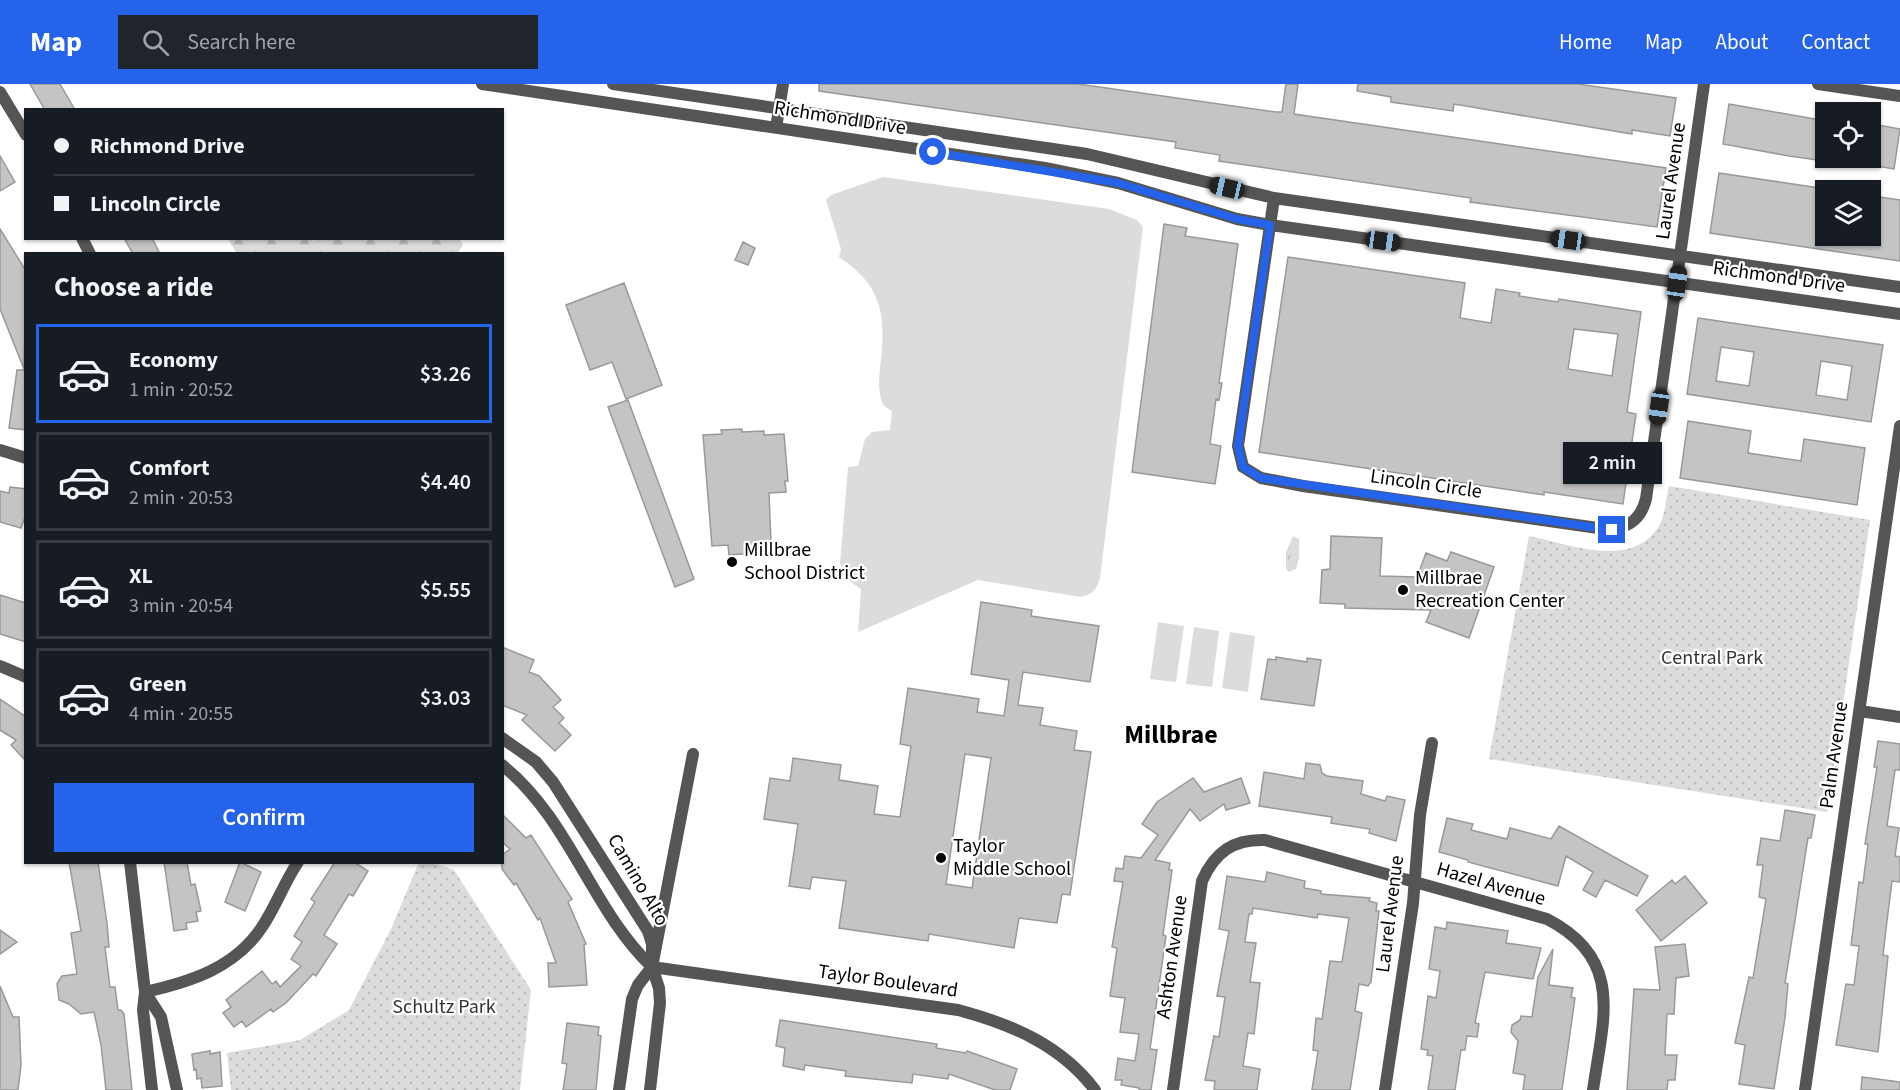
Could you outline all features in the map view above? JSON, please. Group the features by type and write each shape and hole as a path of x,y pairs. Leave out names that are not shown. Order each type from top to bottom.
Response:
{"street":[{"name":"Richmond Drive","path":"482,84 1078,174 1127,185 1237,219 1270,225 1900,314"},
{"name":"Richmond Drive","path":"613,84 1087,154 1274,198 1900,287"},
{"path":"776,128 783,84"},
{"name":"Laurel Avenue","path":"1677,283 1704,84"},
{"path":"1818,84 1875,88 1900,96"},
{"path":"0,92 24,132"},
{"name":"Lincoln Circle","path":"1274,198 1238,446 1243,467 1261,478 1612,530 1625,527 1642,512 1646,499 1677,283"},
{"name":"Palm Avenue","path":"1805,1090 1900,426"},
{"path":"0,450 24,457"},
{"path":"0,666 24,676"},
{"path":"1860,711 1900,717"},
{"name":"Camino Alto","path":"504,739 536,762 569,803 648,930 652,944 652,967"},
{"name":"Laurel Avenue","path":"1385,1090 1413,903 1420,815 1432,743"},
{"path":"619,1090 632,999 638,985 652,967 693,754"},
{"name":"Camino Alto","path":"504,767 536,796 627,940 652,967"},
{"name":"Hazel Avenue","path":"1234,843 1265,840 1547,919 1568,930 1583,944 1597,963 1604,986 1605,1009 1593,1090"},
{"name":"Ashton Avenue","path":"1173,1090 1202,881 1210,864 1234,843"},
{"path":"130,864 145,992 143,1010 152,1090"},
{"path":"284,882 285,864"},
{"path":"145,992 188,981 229,960 248,945 261,928 284,882 297,864"},
{"path":"650,1090 660,1003 659,988 652,967"},
{"name":"Taylor Boulevard","path":"652,967 958,1010 988,1018 1045,1044 1068,1062 1095,1090"},
{"path":"145,992 161,1017 177,1090"}],"green space":[{"path":"883,177 1109,209 1137,220 1143,227 1100,578 1096,588 1089,594 1081,597 978,580 858,632 861,589 844,577 840,563 848,467 858,466 865,439 872,432 890,430 892,411 883,405 880,393 882,328 878,301 864,278 839,257 841,249 826,200 831,195"},
{"path":"229,240 460,240 463,245 458,252 236,252"},
{"name":"Central Park","path":"1669,486 1870,520 1827,812 1489,759 1529,536 1599,550 1617,551 1633,547 1647,539 1659,526"},
{"path":"1293,536 1299,539 1299,558 1296,569 1289,572 1286,569 1286,552"},
{"path":"1158,622 1184,626 1176,682 1150,679"},
{"path":"1194,627 1219,631 1212,687 1186,684"},
{"path":"1230,632 1255,636 1248,692 1222,688"},
{"name":"Schultz Park","path":"418,864 436,864 454,870 531,990 520,1090 231,1090 227,1053 300,1040 349,1010 391,929"}],"building":[{"path":"30,84 60,84 74,108 44,108"},
{"path":"819,84 1078,84 1282,112 1286,84 1298,84 1294,114 1666,168 1657,227 1470,202 1471,198 1219,161 1220,155 1175,148 1176,142 819,91"},
{"path":"1358,84 1578,84 1676,98 1670,136 1632,130 1632,134 1454,104 1453,111 1391,102 1391,97 1357,91"},
{"path":"1729,104 1815,119 1815,160 1723,144"},
{"path":"1881,126 1900,129 1894,169 1881,167"},
{"path":"0,156 15,182 0,191"},
{"path":"1719,173 1815,187 1815,246 1881,246 1881,197 1900,200 1900,261 1710,233"},
{"path":"1164,224 1187,228 1185,236 1238,244 1219,383 1222,383 1219,400 1216,399 1210,444 1221,446 1215,484 1132,472"},
{"path":"0,229 24,268 24,369 0,309"},
{"path":"125,240 153,240 159,252 132,252"},
{"path":"743,242 755,248 748,265 735,260"},
{"path":"1288,257 1465,283 1460,318 1491,323 1496,289 1520,293 1519,296 1558,302 1559,299 1641,312 1627,412 1636,414 1623,504 1544,492 1544,495 1259,452","holes":["1574,329 1618,334 1612,376 1568,369"]},
{"path":"624,283 662,385 626,399 612,362 590,370 566,305"},
{"path":"1698,318 1883,345 1871,422 1687,394","holes":["1721,347 1754,352 1749,386 1716,381","1821,361 1852,366 1847,400 1816,395"]},
{"path":"17,370 24,370 24,430 9,428"},
{"path":"628,400 694,579 675,587 608,407"},
{"path":"1688,421 1751,431 1748,453 1801,461 1804,439 1865,448 1857,505 1680,478"},
{"path":"742,429 742,432 764,431 764,435 784,434 788,481 785,481 786,492 769,493 771,542 754,544 755,553 729,555 728,545 712,546 703,435 722,434 721,430"},
{"path":"10,487 24,489 24,520 21,528 0,522 0,491 9,493"},
{"name":"Millbrae Recreation Center","path":"1331,536 1382,538 1380,576 1417,577 1426,553 1447,561 1451,552 1494,567 1469,638 1426,622 1431,610 1345,608 1345,604 1320,603 1322,570 1330,569"},
{"path":"0,595 24,602 24,641 0,634"},
{"path":"981,602 1032,610 1031,616 1099,626 1090,682 1023,672 1018,705 1043,708 1040,725 1077,731 1074,750 1091,752 1070,895 1062,894 1057,923 1019,918 1014,948 929,934 928,941 839,928 846,881 812,877 810,889 789,886 798,824 764,819 770,778 790,781 793,758 841,765 839,780 878,786 874,814 900,817 911,746 900,744 908,688 979,699 977,712 1004,716 1009,680 971,674","holes":["965,754 991,758 972,888 946,884"]},
{"path":"504,648 534,660 529,672 539,676 561,700 553,707 564,718 559,723 571,735 555,751 522,720 527,715 504,706"},
{"path":"1276,657 1307,662 1307,658 1321,660 1314,706 1261,699 1268,659 1276,660"},
{"path":"0,699 24,716 24,759 11,745 16,740 0,730"},
{"path":"1878,741 1900,744 1900,770 1895,770 1887,826 1899,828 1895,856 1900,857 1900,882 1892,881 1883,955 1888,956 1878,1052 1836,1045 1846,984 1854,985 1859,946 1851,945 1859,882 1863,883 1868,844 1865,844 1877,767 1874,767"},
{"path":"1306,763 1320,765 1322,773 1327,776 1363,781 1361,794 1385,801 1387,796 1405,800 1396,841 1369,833 1370,829 1331,823 1332,817 1259,806 1264,772 1304,779"},
{"path":"1193,778 1204,792 1241,778 1250,803 1226,810 1224,804 1200,821 1190,809 1155,860 1170,863 1169,870 1172,870 1163,935 1166,936 1150,1049 1157,1050 1151,1090 1139,1090 1139,1088 1121,1085 1122,1080 1115,1080 1118,1058 1135,1061 1139,1034 1120,1032 1125,998 1110,996 1117,948 1112,947 1123,882 1114,881 1116,868 1123,869 1125,856 1141,858 1158,835 1142,824 1157,802"},
{"path":"1785,810 1815,815 1811,838 1808,838 1785,983 1788,984 1785,1018 1774,1089 1739,1084 1745,1045 1735,1043 1749,977 1753,978 1766,899 1759,897 1763,865 1757,865 1761,838 1780,841"},
{"path":"504,816 526,838 531,835 572,899 568,902 586,944 584,945 587,985 549,987 548,963 556,963 540,918 538,920 516,883 514,885 502,869 504,854 510,849 504,844"},
{"path":"1447,818 1473,824 1471,830 1507,839 1510,828 1551,839 1559,826 1648,876 1637,896 1605,880 1596,897 1583,890 1593,872 1566,856 1558,886 1468,862 1468,860 1439,852"},
{"path":"69,864 98,864 107,923 109,947 105,947 110,987 115,987 118,1010 124,1014 132,1090 106,1090 101,1045 94,1012 81,1014 69,1004 59,1000 57,984 62,976 77,974 71,933 81,931"},
{"path":"164,864 187,864 191,885 195,884 201,911 196,912 198,921 186,923 187,929 174,931"},
{"path":"239,864 261,872 245,911 225,902"},
{"path":"334,864 357,864 368,871 353,896 349,894 324,935 337,944 316,976 313,974 286,1003 273,1012 271,1009 246,1027 242,1021 234,1027 223,1013 231,1007 226,1000 262,971 272,984 276,981 280,987 301,966 291,959 302,942 294,936 315,902 311,899"},
{"path":"1267,872 1305,881 1304,888 1321,891 1321,894 1370,898 1369,901 1377,903 1376,911 1379,911 1371,982 1368,986 1359,984 1355,1011 1362,1013 1350,1090 1312,1090 1318,1051 1313,1050 1316,1018 1322,1019 1330,961 1342,962 1349,918 1318,914 1317,918 1253,908 1252,914 1249,914 1245,942 1256,943 1250,982 1260,983 1254,1034 1248,1033 1243,1066 1260,1069 1257,1090 1214,1090 1215,1081 1205,1080 1214,1036 1219,1037 1225,997 1217,996 1229,931 1219,929 1227,876 1265,882"},
{"path":"1685,876 1707,903 1661,941 1636,910 1672,880 1675,884"},
{"path":"1447,922 1508,931 1506,943 1541,948 1533,979 1485,972 1475,1023 1479,1024 1477,1037 1467,1036 1465,1050 1461,1050 1455,1090 1428,1090 1433,1056 1427,1055 1428,1050 1421,1049 1428,996 1436,998 1440,971 1429,969 1435,927 1446,929"},
{"path":"0,930 17,942 0,954"},
{"path":"1685,944 1689,976 1676,978 1674,1014 1667,1014 1665,1055 1677,1055 1675,1080 1668,1080 1667,1090 1627,1090 1634,989 1660,990 1655,947"},
{"path":"1553,949 1549,985 1573,988 1571,997 1575,998 1562,1090 1523,1090 1525,1075 1513,1073 1518,1041 1511,1032 1512,1025 1520,1020 1521,1016 1532,1017 1538,977"},
{"path":"0,986 13,1017 19,1017 21,1065 18,1090 0,1090"},
{"path":"780,1020 937,1044 936,1048 966,1053 967,1051 1017,1069 1010,1090 995,1090 949,1074 948,1079 913,1074 912,1083 845,1076 846,1071 805,1065 804,1070 783,1066 785,1048 776,1046"},
{"path":"567,1023 599,1027 598,1035 601,1036 596,1090 563,1090 567,1064 562,1063"},
{"path":"210,1051 210,1054 220,1052 222,1086 202,1088 201,1078 197,1079 196,1069 194,1070 192,1054"},
{"path":"1862,1077 1900,1082 1900,1090 1861,1090"}],"place":[{"name":"Millbrae School District","path":"732,562"},
{"name":"Millbrae Recreation Center","path":"1403,590"},
{"name":"Taylor Middle School","path":"941,858"}],"district":[{"name":"Millbrae","path":"1171,734"}],"route":[{"path":"933,152 1078,174 1154,193 1237,219 1270,225 1238,446 1243,467 1251,473 1261,478 1303,486 1612,530"}]}
